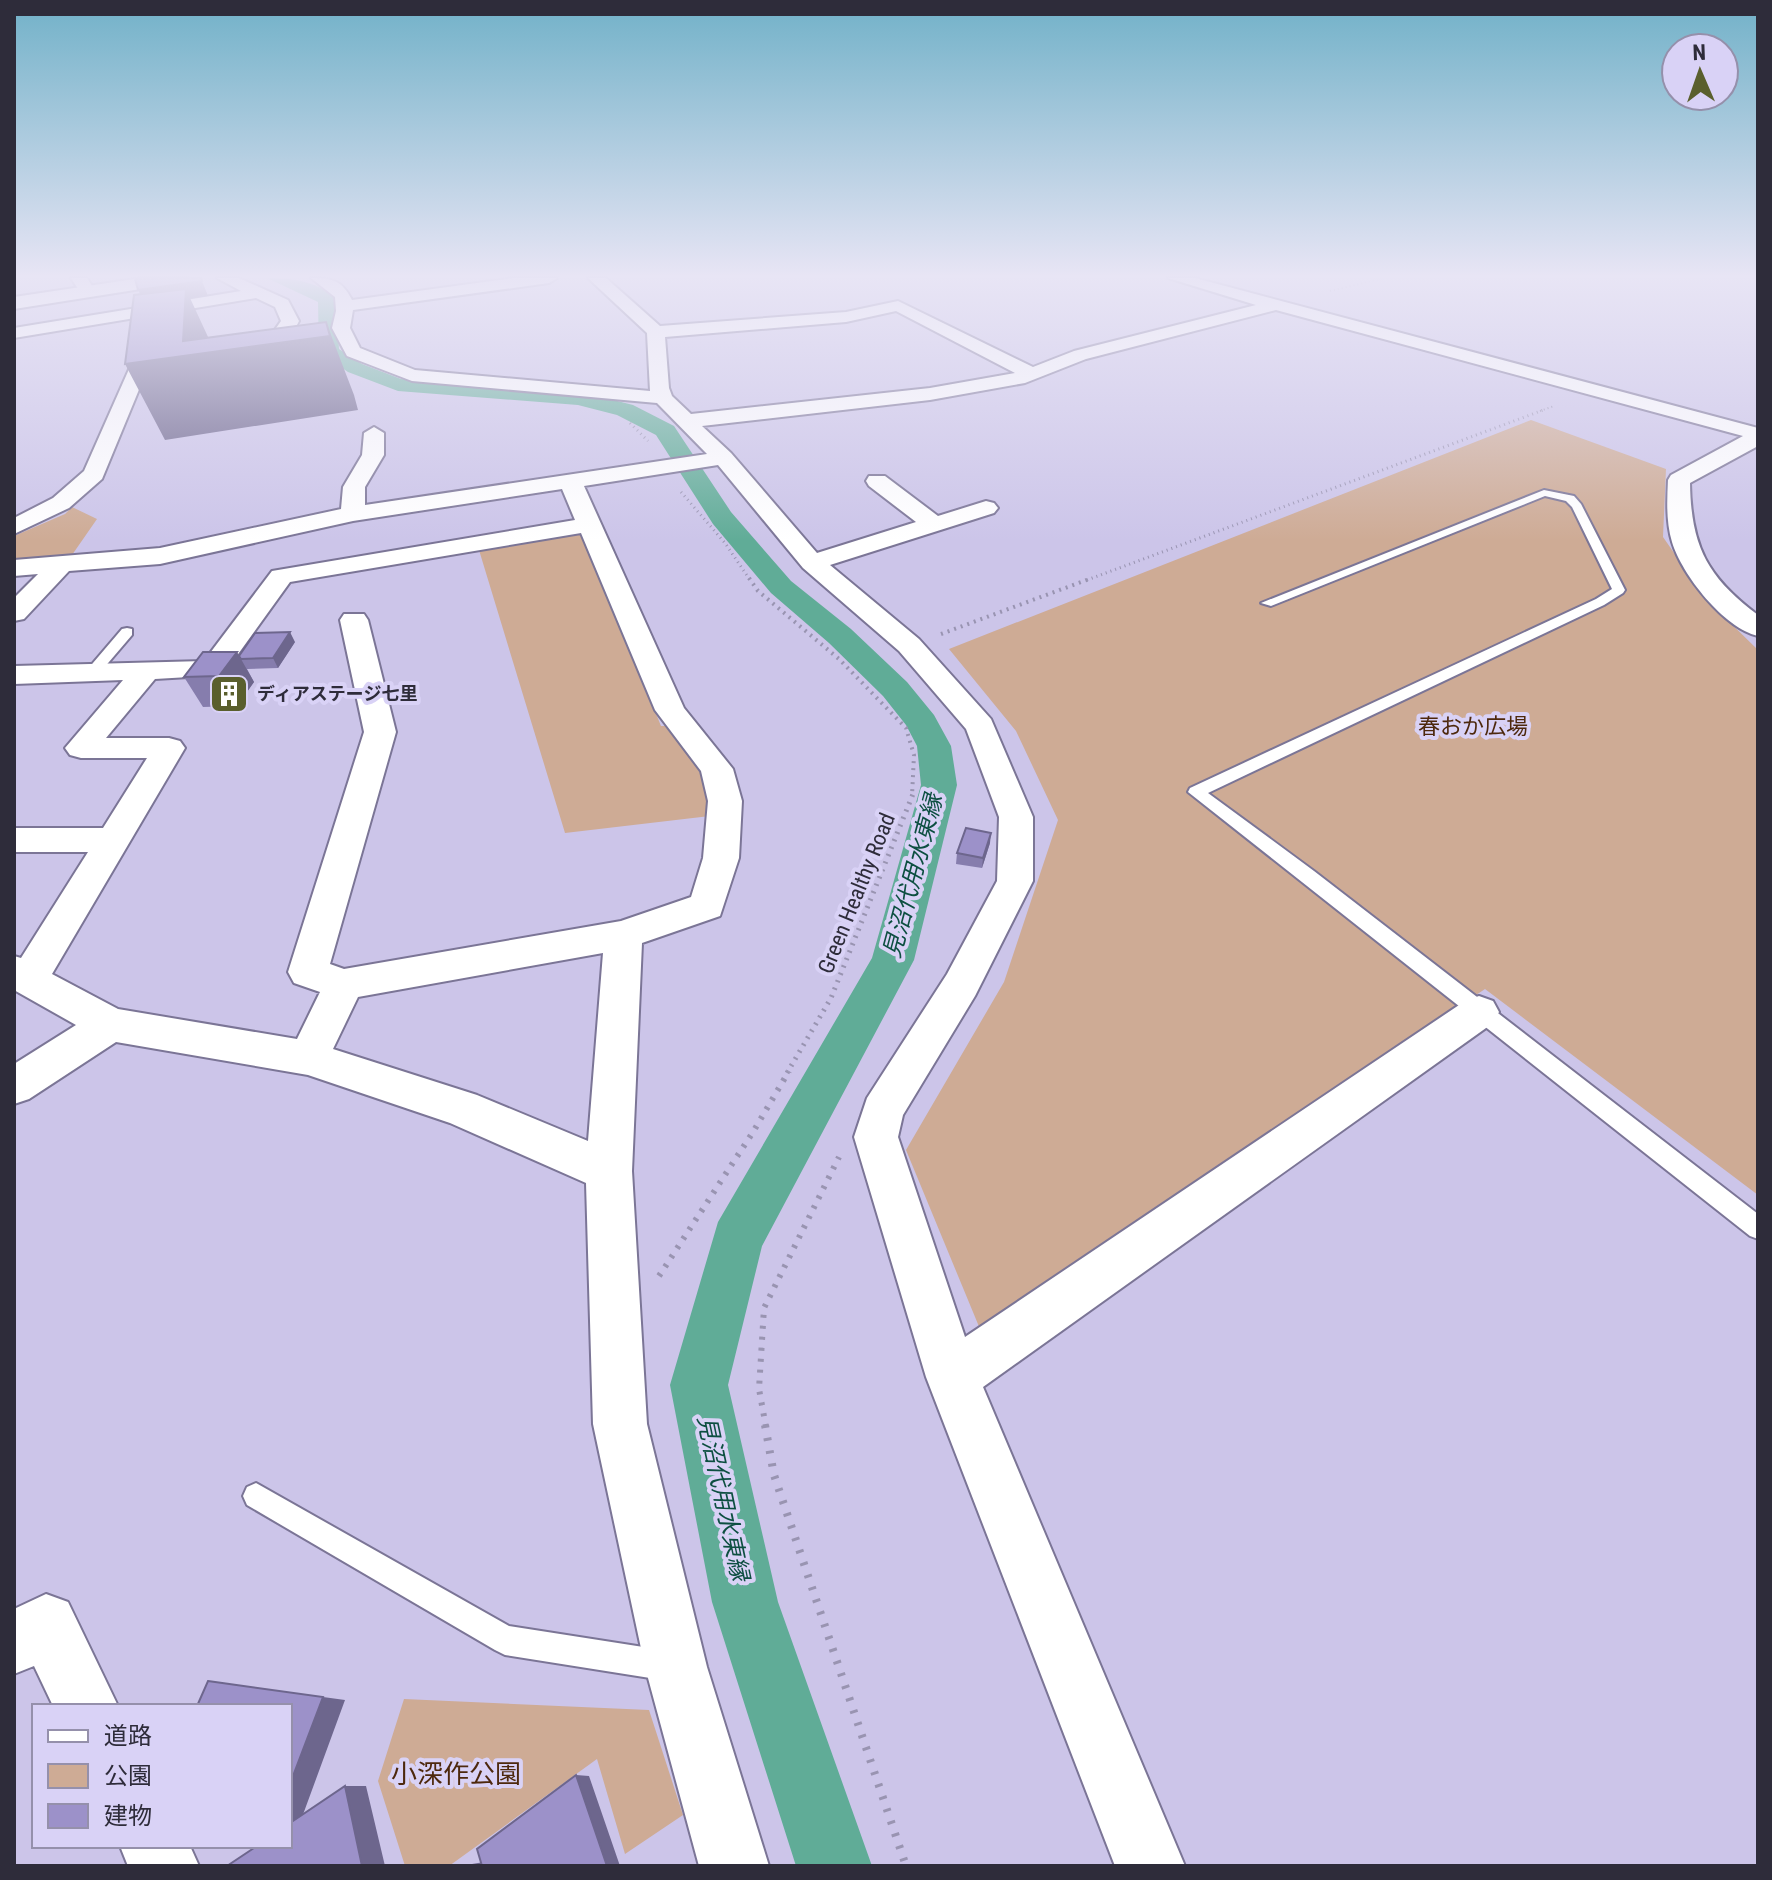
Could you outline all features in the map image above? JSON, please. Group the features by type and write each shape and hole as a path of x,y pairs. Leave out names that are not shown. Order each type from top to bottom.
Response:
{"street":[{"path":"14,527 61,503 94,474 137,371 157,366"},
{"path":"388,366 412,375 675,409 930,394 1032,374 1053,366"},
{"path":"658,366 659,388 715,459 812,563 909,645 980,726 1016,817 1015,881 961,985 882,1111 876,1137 952,1377 1150,1866"},
{"path":"1016,366 1032,374"},
{"path":"1505,366 1758,435"},
{"path":"353,514 354,487 373,455 374,433"},
{"path":"1758,435 1679,480 1680,525 1689,555 1721,601 1758,628"},
{"path":"14,568 160,556 353,514 570,481 670,476 715,459"},
{"path":"354,620 380,732 308,972 344,984 623,935 707,906 721,858 725,801 717,769 670,710 570,481"},
{"path":"877,481 935,525"},
{"path":"812,563 986,508"},
{"path":"324,521 328,570"},
{"path":"14,675 213,669 281,576 588,525"},
{"path":"14,613 61,565"},
{"path":"147,671 81,748 169,748 116,840 21,975 110,1024 308,1058 462,1108 609,1171"},
{"path":"14,840 116,840"},
{"path":"623,935 609,1171 620,1424 676,1667 734,1866"},
{"path":"308,1058 344,984"},
{"path":"952,1377 1479,1012"},
{"path":"14,1086 110,1024"},
{"path":"14,1643 46,1624 85,1704"},
{"path":"155,1848 164,1866"}],"lane":[{"path":"1267,603 1544,493 1570,498 1577,506 1619,590 1600,602 1196,792 1308,875 1758,1228"},
{"path":"92,673 127,632"},
{"path":"256,1496 505,1640 676,1667"}],"path":[{"path":"909,645 1597,390"},
{"name":"Green Healthy Road","path":"656,1281 753,1132 831,998 914,792 914,755 906,728 839,659 758,591 725,543 670,476"},
{"path":"876,1137 844,1147 764,1308 759,1389 774,1475 906,1866"}],"green space":[{"name":"春おか広場","path":"1531,420 1666,469 1663,537 1706,599 1758,650 1758,1195 1485,989 980,1329 906,1150 1004,982 1058,820 1016,731 949,649"},
{"path":"72,507 97,519 72,555 14,561 14,536 65,514"},
{"path":"583,534 661,726 681,726 727,814 565,833 479,550"},
{"name":"小深作公園","path":"404,1699 649,1710 683,1815 625,1854 597,1759 449,1866 405,1866 378,1781"}],"building":[{"path":"290,632 273,658 241,659 239,656 255,633"},
{"path":"203,652 237,652 219,676 184,677"},
{"path":"966,828 991,833 983,858 957,853"},
{"path":"208,1681 323,1697 292,1779 292,1704 198,1704"},
{"path":"576,1775 607,1866 482,1866 477,1849"},
{"path":"345,1786 362,1866 227,1866 254,1848 292,1848 292,1822"}],"waterway":[{"name":"見沼代用水東縁","path":"351,366 398,385 578,398 625,410 666,431 722,518 781,587 840,636 895,689 922,722 934,746 939,785 893,960 737,1240 699,1385 745,1602 834,1866"}],"place":[{"name":"ディアステージ七里","path":"229,694"}]}
